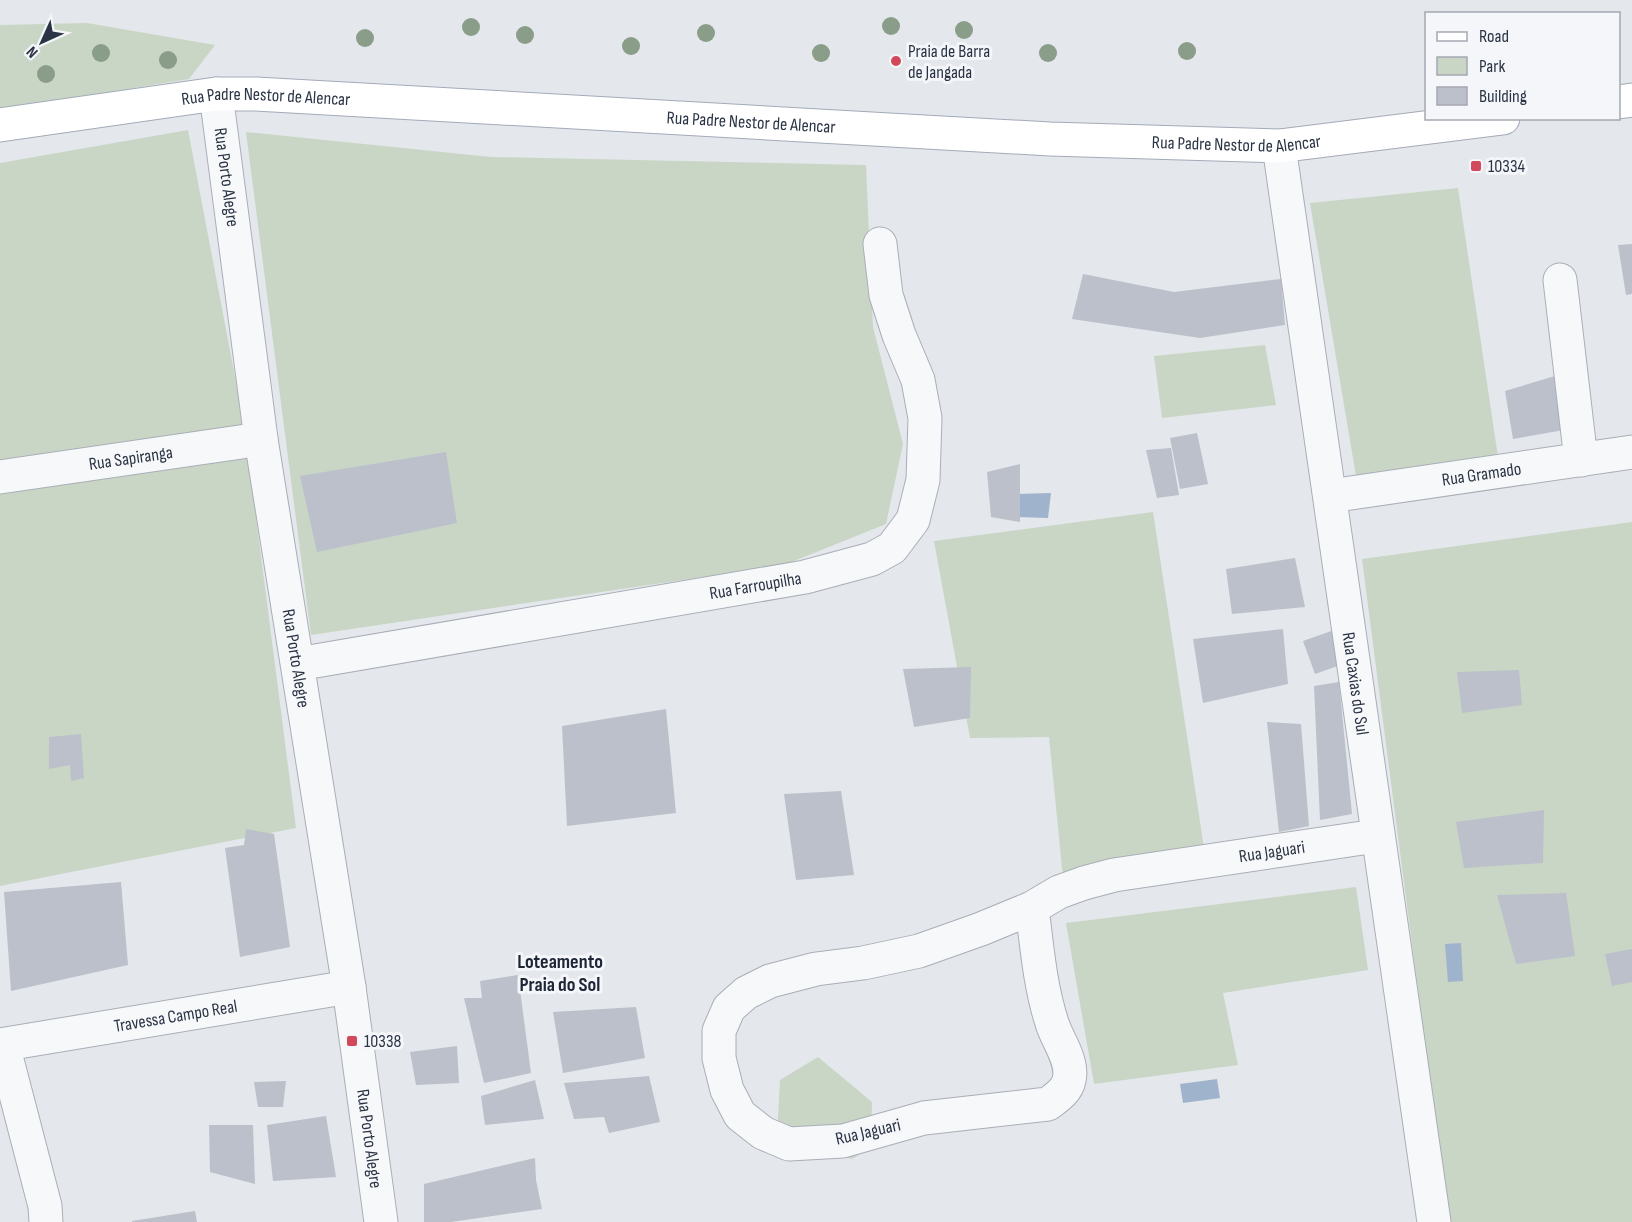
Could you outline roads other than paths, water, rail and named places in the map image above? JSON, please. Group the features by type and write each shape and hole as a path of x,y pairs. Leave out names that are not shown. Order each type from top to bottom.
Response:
{"main road":[{"name":"Rua Padre Nestor de Alencar","path":"0,125 216,94 268,94 1050,139 1279,146 1487,120"}],"street":[{"name":"Rua Porto Alegre","path":"216,94 261,439 349,987 381,1222"},
{"name":"Rua Caxias do Sul","path":"1279,146 1376,836 1434,1222"},
{"name":"Rua Farroupilha","path":"298,664 805,577 863,562 892,548 914,520 923,480 925,418 918,380 898,335 886,295 880,244"},
{"path":"1560,280 1581,460"},
{"name":"Rua Sapiranga","path":"0,477 261,439"},
{"name":"Rua Gramado","path":"1330,496 1632,453"},
{"name":"Rua Jaguari","path":"1032,908 1043,993 1053,1026 1068,1058 1070,1081 1060,1096 1048,1104 924,1118 843,1141 789,1144 763,1133 740,1115 727,1090 719,1058 719,1031 729,1008 746,993 770,981 816,969 863,963 919,951 1032,908 1059,892 1114,875 1376,836"},
{"name":"Travessa Campo Real","path":"46,1222 45,1206 2,1045 349,987"}],"water":[{"path":"1051,493 1048,518 1012,517 1012,494"},
{"path":"1461,943 1463,981 1448,982 1445,944"},
{"path":"1217,1079 1220,1098 1183,1103 1180,1084"}],"place":[{"name":"Praia de Barra de Jangada","path":"896,61"},
{"name":"10334","path":"1476,166"},
{"name":"10338","path":"352,1041"}],"district":[{"name":"Loteamento Praia do Sol","path":"560,974"}]}
